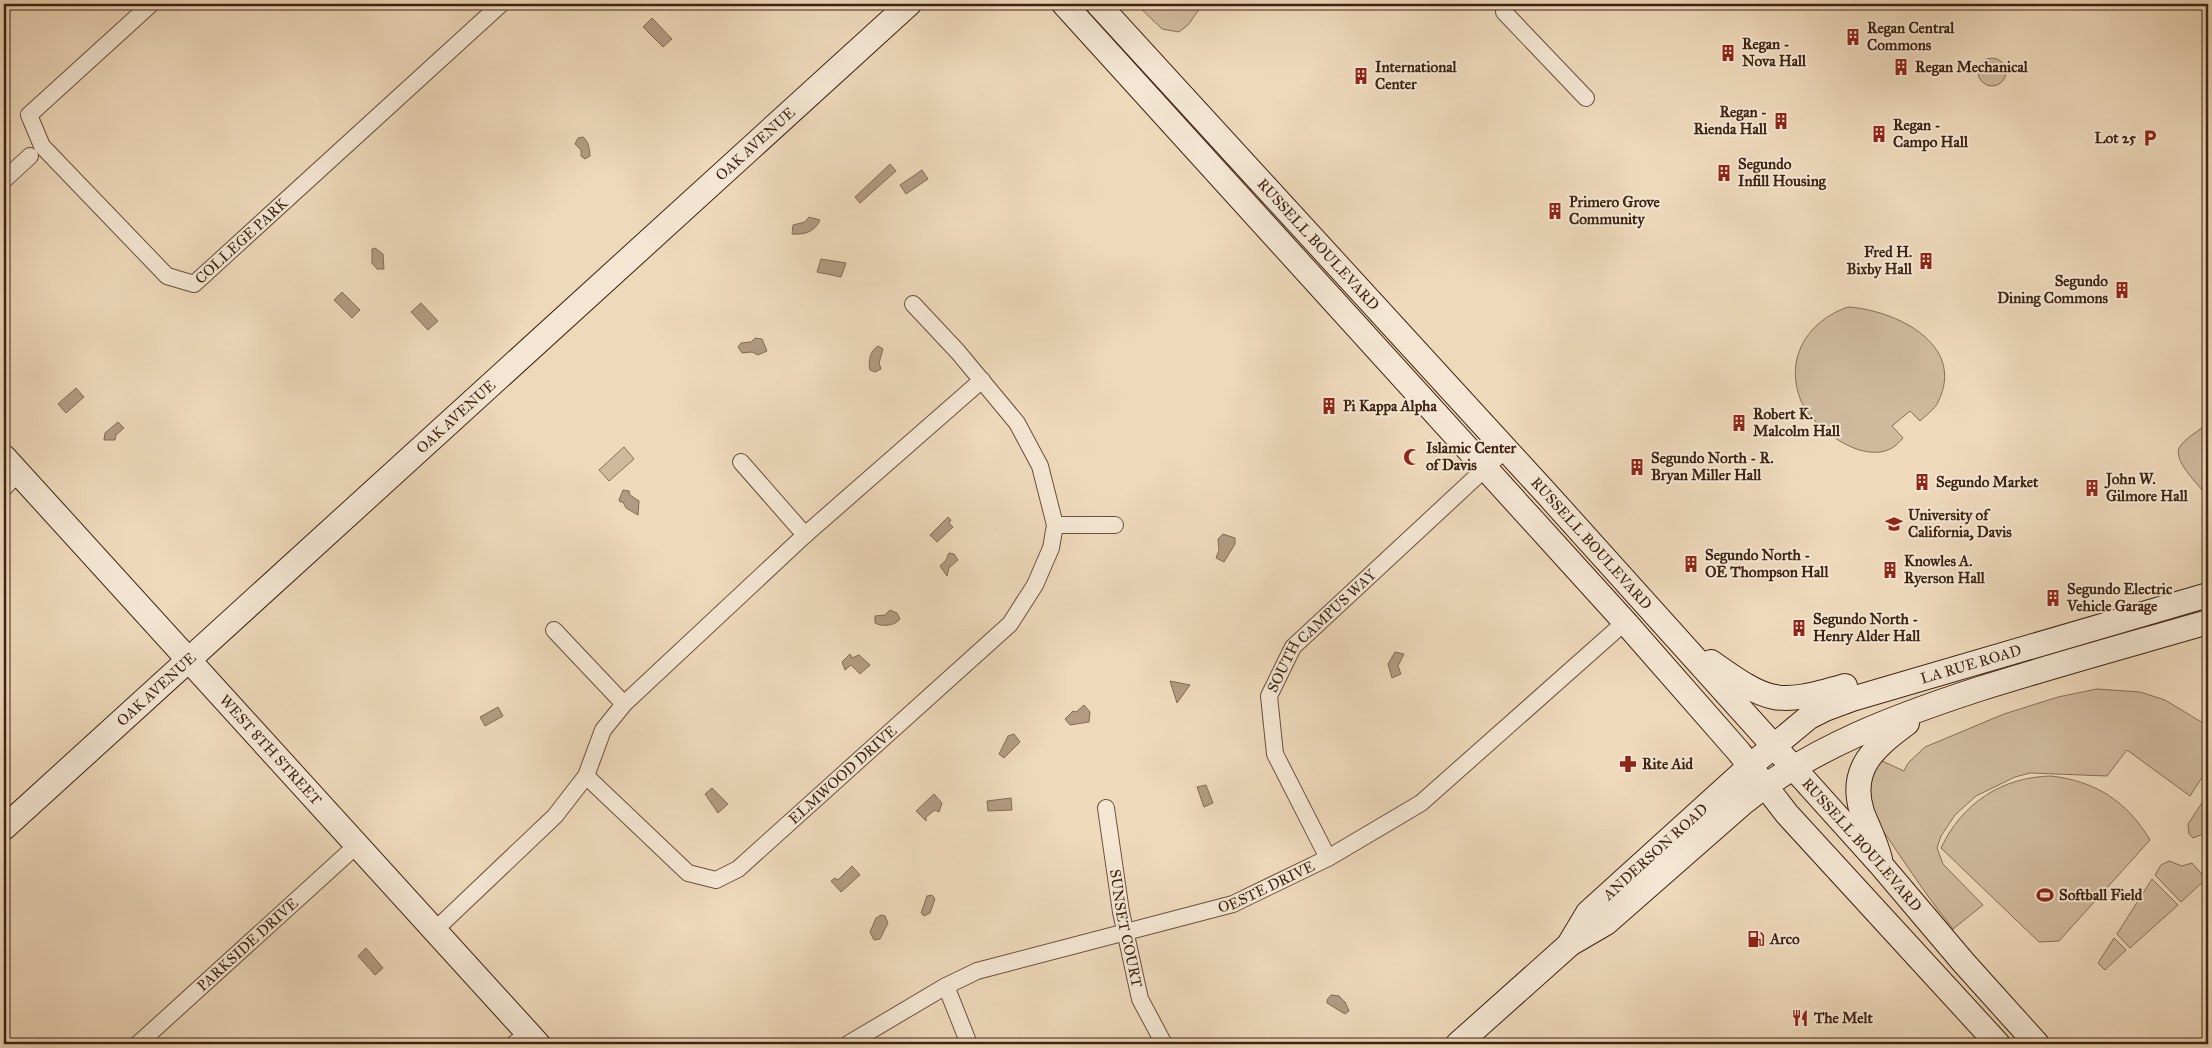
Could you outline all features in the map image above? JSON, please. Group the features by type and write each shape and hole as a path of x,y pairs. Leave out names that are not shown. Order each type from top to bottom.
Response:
{"main road":[{"name":"OAK AVENUE","path":"4,828 909,4"},
{"name":"RUSSELL BOULEVARD","path":"1064,4 1625,622 1739,752 1787,814 1998,1044"},
{"name":"RUSSELL BOULEVARD","path":"1098,4 1881,865 1964,963 2037,1044"},
{"path":"1106,50 1116,46 1148,74 1154,76 1163,74"},
{"name":"WEST 8TH STREET","path":"9,472 189,659 435,930 527,1040"},
{"name":"LA RUE ROAD","path":"1750,766 1809,717 1826,709 1953,669 2208,595"},
{"name":"LA RUE ROAD","path":"1765,786 1831,746 1929,706 2030,673 2208,622"},
{"path":"1676,638 1748,688 1765,696 1783,698 1813,696 1931,663 1953,669"},
{"path":"1881,865 1874,838 1862,811 1859,787 1864,763 1874,748 1929,706"},
{"name":"ANDERSON ROAD","path":"1458,1044 1632,891 1635,884 1631,874 1750,766"},
{"name":"ANDERSON ROAD","path":"1579,939 1630,903 1765,786"}],"street":[{"name":"COLLEGE PARK","path":"151,4 29,115 42,146 166,276 194,284 502,4"},
{"path":"1504,12 1586,98"},
{"path":"4,180 30,156"},
{"name":"ELMWOOD DRIVE","path":"586,776 688,873 716,880 738,869 1010,624 1034,586 1051,548 1056,525 1040,466 1017,423 933,323 913,304"},
{"path":"435,930 555,816 586,776 603,730 624,704 805,536 982,380"},
{"name":"SOUTH CAMPUS WAY","path":"1328,858 1276,754 1269,696 1293,647 1505,450"},
{"path":"741,462 805,536"},
{"path":"1056,525 1115,525"},
{"name":"OESTE DRIVE","path":"848,1044 946,986 977,971 1233,904 1328,858 1421,803 1625,622"},
{"path":"554,630 624,704"},
{"name":"SUNSET COURT","path":"1106,808 1125,932 1140,999 1164,1044"},
{"name":"PARKSIDE DRIVE","path":"138,1044 357,845"},
{"path":"946,986 969,1044"}],"shaded area":[{"path":"1136,4 1203,4 1188,25 1179,32 1162,29"},
{"path":"652,18 672,39 663,47 643,27"},
{"path":"1992,58 2002,62 2006,72 2002,82 1992,86 1982,82 1978,72 1982,62"},
{"path":"583,137 590,154 585,159 581,156 581,150 575,144 578,138"},
{"path":"890,164 896,171 860,203 855,197"},
{"path":"922,170 928,179 906,194 900,185"},
{"path":"809,217 820,220 818,224 812,230 805,233 792,234 793,225 805,222"},
{"path":"375,248 383,254 384,269 377,269 372,263 372,249"},
{"path":"821,259 846,263 841,277 817,272"},
{"path":"342,292 360,310 352,318 334,300"},
{"path":"421,303 438,321 428,330 411,312"},
{"path":"1848,307 1886,315 1905,323 1935,347 1943,363 1944,381 1937,405 1920,421 1910,411 1892,426 1903,438 1893,447 1880,452 1867,452 1853,448 1827,432 1807,411 1801,401 1796,385 1795,371 1798,356 1811,332 1834,313"},
{"path":"755,338 762,339 767,351 758,355 752,352 742,353 738,347 741,343 751,342"},
{"path":"878,346 883,349 879,363 881,369 875,372 870,370 869,363 871,353"},
{"path":"76,388 84,397 66,413 58,404"},
{"path":"118,422 124,428 116,435 115,440 104,440 105,433"},
{"path":"2208,422 2208,497 2187,472 2178,451 2184,442"},
{"path":"624,447 634,459 609,481 599,470"},
{"path":"623,490 629,491 630,495 639,501 638,515 626,508 623,502 620,502"},
{"path":"948,517 951,520 949,523 953,527 937,542 930,535"},
{"path":"1223,534 1235,538 1235,544 1224,562 1216,558 1219,550 1218,539"},
{"path":"949,553 954,554 958,560 949,568 947,576 940,566 946,560"},
{"path":"890,610 897,613 900,619 898,621 888,625 875,623 875,616 885,615"},
{"path":"1395,652 1404,654 1398,666 1401,674 1392,678 1388,664"},
{"path":"850,654 852,658 859,655 870,665 860,674 851,665 845,670 842,662"},
{"path":"1170,681 1190,685 1177,703"},
{"path":"2097,689 2140,692 2165,700 2208,726 2208,768 2190,796 2127,750 2107,776 2030,773 2015,777 1976,796 1955,815 1941,836 1937,848 1943,864 1983,905 1953,929 1878,823 1870,801 1873,771 1882,761 1904,771 1908,763 1925,747 2004,714 2058,697"},
{"path":"1084,705 1090,712 1089,722 1070,725 1065,719 1073,711 1076,712"},
{"path":"498,707 503,716 485,726 480,717"},
{"path":"1014,734 1020,742 1004,758 999,754 1008,736"},
{"name":"Softball Field","path":"2051,776 2082,783 2108,795 2131,814 2150,840 2059,941 2039,942 1941,848 1960,818 1985,796 2000,787 2016,781"},
{"path":"1206,785 1213,803 1204,807 1197,787"},
{"path":"712,788 728,804 718,813 705,794"},
{"path":"934,794 942,803 939,812 935,810 926,817 926,821 916,811"},
{"path":"2208,794 2208,832 2193,838 2189,834 2188,824"},
{"path":"1011,798 1012,810 988,811 987,801"},
{"path":"2169,861 2182,866 2192,863 2206,879 2181,902 2155,875 2161,865"},
{"path":"852,866 860,875 841,892 831,881 835,878 838,880"},
{"path":"2152,879 2178,905 2130,948 2117,934"},
{"path":"932,895 935,899 930,913 924,916 921,913 927,896"},
{"path":"881,915 885,916 888,923 880,939 874,940 870,932 876,918"},
{"path":"2114,938 2126,950 2105,970 2098,963"},
{"path":"366,948 383,968 375,975 358,956"},
{"path":"1331,995 1339,996 1345,1002 1349,1011 1345,1014 1327,1003"}],"place":[{"name":"Regan Central Commons","path":"1853,37"},
{"name":"Regan - Nova Hall","path":"1728,53"},
{"name":"Regan Mechanical","path":"1901,67"},
{"name":"International Center","path":"1361,76"},
{"name":"Regan - Rienda Hall","path":"1781,121"},
{"name":"Regan - Campo Hall","path":"1879,134"},
{"name":"Lot 25","path":"2150,138"},
{"name":"Segundo Infill Housing","path":"1724,173"},
{"name":"Primero Grove Community","path":"1555,211"},
{"name":"Fred H. Bixby Hall","path":"1926,261"},
{"name":"Segundo Dining Commons","path":"2122,290"},
{"name":"Pi Kappa Alpha","path":"1329,406"},
{"name":"Robert K. Malcolm Hall","path":"1739,423"},
{"name":"Islamic Center of Davis","path":"1412,457"},
{"name":"Segundo North - R. Bryan Miller Hall","path":"1637,467"},
{"name":"Segundo Market","path":"1922,482"},
{"name":"John W. Gilmore Hall","path":"2092,488"},
{"name":"University of California, Davis","path":"1894,524"},
{"name":"Segundo North - OE Thompson Hall","path":"1691,564"},
{"name":"Knowles A. Ryerson Hall","path":"1890,570"},
{"name":"Segundo Electric Vehicle Garage","path":"2053,598"},
{"name":"Segundo North - Henry Alder Hall","path":"1799,628"},
{"name":"Rite Aid","path":"1628,764"},
{"name":"Softball Field","path":"2045,895"},
{"name":"Arco","path":"1756,939"},
{"name":"The Melt","path":"1800,1018"}]}
